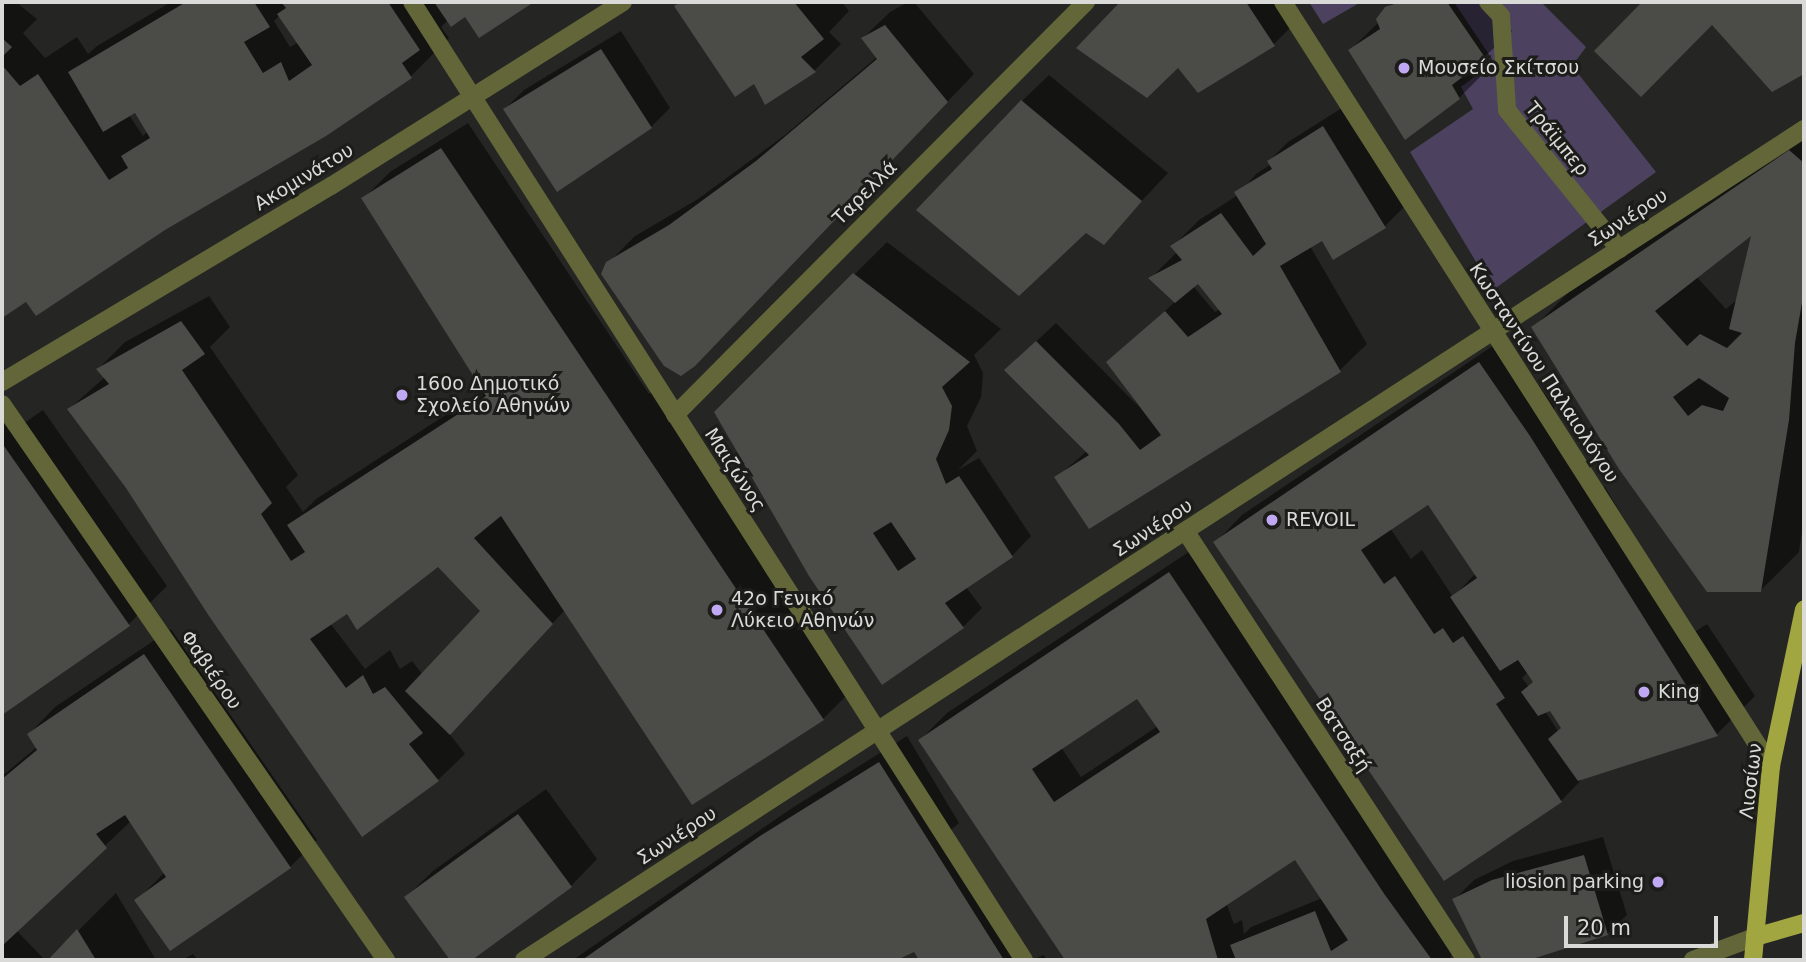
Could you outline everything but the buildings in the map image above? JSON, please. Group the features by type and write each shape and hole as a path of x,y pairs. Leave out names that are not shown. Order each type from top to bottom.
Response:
{"main road":[{"name":"Λιοσίων","path":"1753,960 1771,766 1804,609"},
{"path":"1755,937 1804,923"}],"street":[{"name":"Μαιζώνος","path":"412,2 1024,960"},
{"name":"Ακομινάτου","path":"2,382 331,187 623,2"},
{"name":"Ταρελλά","path":"675,415 1086,2"},
{"name":"Κωσταντίνου Παλαιολόγου","path":"1283,2 1771,766"},
{"name":"Τράϊμπερ","path":"1488,2 1501,16 1507,110 1619,249"},
{"name":"Σωνιέρου","path":"524,960 1804,129"},
{"name":"Φαβιέρου","path":"2,404 386,960"},
{"name":"Βατσαξή","path":"1186,532 1465,960"},
{"path":"1693,960 1755,937"}],"shaded area":[{"path":"1309,2 1361,2 1323,24"},
{"path":"1454,2 1541,2 1586,47 1572,66 1656,172 1493,290 1410,152 1473,109 1461,87 1494,62"}],"place":[{"name":"Μουσείο Σκίτσου","path":"1404,68"},
{"name":"160ο Δημοτικό Σχολείο Αθηνών","path":"402,395"},
{"name":"REVOIL","path":"1272,520"},
{"name":"42ο Γενικό Λύκειο Αθηνών","path":"717,610"},
{"name":"King","path":"1644,692"},
{"name":"liosion parking","path":"1658,882"}]}
